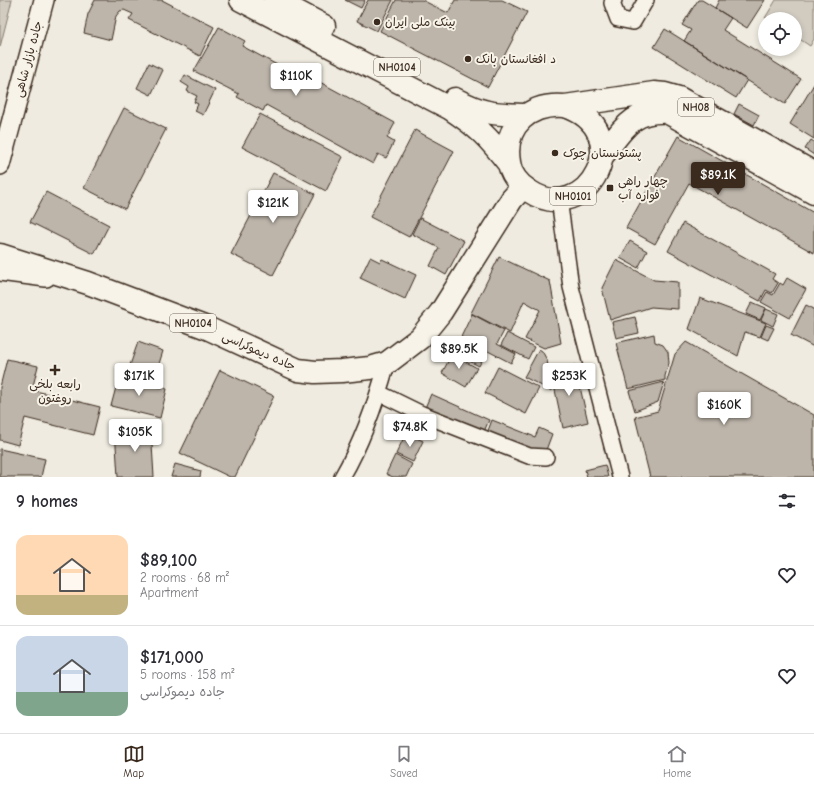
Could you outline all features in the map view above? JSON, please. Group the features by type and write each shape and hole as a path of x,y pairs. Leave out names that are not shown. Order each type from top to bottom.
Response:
{"highway":[{"name":"NH0104","path":"241,0 451,109 475,125 492,141 509,164"},
{"name":"NH0104","path":"275,0 480,111 493,114 525,115"},
{"name":"NH08","path":"565,106 654,93 665,94 679,98 701,109 813,169"},
{"name":"NH0101","path":"551,105 565,106 575,109 593,123 599,133 603,155 600,168 594,180 584,190 572,196 559,199 547,199 534,195 523,187 514,177 509,164 507,151 510,137 516,125 525,115 537,108 551,105"},
{"name":"NH08","path":"603,155 633,119 641,114 653,111 667,112 814,193"},
{"name":"NH0104","path":"387,363 420,338 441,312 512,199 523,187"},
{"name":"جاده دیموکراسی","path":"0,255 88,283 207,328 298,370 315,372 342,371 370,368 387,363"}],"main road":[{"name":"جاده بازار شاهی","path":"0,165 44,0"},
{"path":"0,271 88,283"}],"street":[{"path":"614,0 612,3 618,19 633,22 646,0"},
{"path":"559,199 571,287 620,477"},
{"path":"342,477 357,452 379,393 387,363"},
{"path":"379,393 422,414 529,456 546,457"}],"shaded area":[{"path":"0,0 12,0 0,47"},
{"path":"776,0 814,0 814,39 810,46 802,41 802,12 769,12"}],"building":[{"path":"95,0 162,0 214,27 200,56 129,20 133,14 124,10 120,11 116,16 111,40 84,33 88,14"},
{"path":"345,0 365,0 361,8"},
{"path":"368,0 393,0 377,31 357,21"},
{"name":"د افغانستان بانک","path":"396,0 422,0 448,13 455,0 502,0 527,12 488,87 380,31"},
{"path":"698,0 702,0 731,18 723,30 758,52 758,56 764,56 801,79 785,104 684,41 691,30 682,25"},
{"path":"719,0 765,0 747,28 715,8"},
{"path":"219,27 245,41 242,46 303,79 305,74 395,123 387,138 394,142 386,158 378,154 373,164 266,105 263,111 237,97 239,94 194,71"},
{"path":"665,29 747,80 736,98 654,47"},
{"path":"149,63 163,70 151,95 137,88"},
{"path":"185,75 215,90 203,115 195,111 198,104 194,102 197,96 187,91 189,87 181,82"},
{"path":"814,84 814,139 790,124"},
{"path":"739,104 759,115 754,125 734,114"},
{"path":"124,108 166,129 125,209 84,188"},
{"path":"260,114 343,157 326,191 242,147"},
{"path":"415,130 454,151 409,237 370,217"},
{"path":"678,136 814,213 814,253 689,183 655,244 626,228"},
{"path":"811,140 814,142 814,155 805,149"},
{"path":"273,173 315,194 273,275 231,254"},
{"path":"46,192 109,225 94,254 30,222"},
{"path":"420,218 464,241 446,275 430,266 439,248 412,234"},
{"path":"683,223 775,274 772,279 778,283 772,293 766,290 760,301 668,251"},
{"path":"630,241 647,251 638,268 620,258"},
{"path":"370,257 380,262 382,259 416,275 405,299 360,278"},
{"path":"499,257 550,281 561,343 544,348 525,339 540,310 524,301 510,333 471,313"},
{"path":"616,260 654,280 678,282 678,309 651,307 610,320 602,288"},
{"path":"787,278 806,289 790,318 761,302 767,292 773,295 780,283 783,285"},
{"path":"700,298 766,323 760,337 745,332 738,356 689,329"},
{"path":"752,302 766,308 760,320 746,314"},
{"path":"806,305 814,309 814,347 791,335"},
{"path":"766,309 778,314 773,326 761,320"},
{"path":"472,314 504,331 497,344 516,354 511,363 461,337"},
{"path":"635,317 639,333 616,338 612,322"},
{"path":"766,325 774,328 768,340 761,337"},
{"path":"507,333 534,347 528,359 501,345"},
{"path":"654,334 655,342 663,345 668,352 669,363 665,380 628,389 616,343"},
{"path":"460,339 486,352 479,366 453,353"},
{"path":"138,342 163,351 153,383 127,374"},
{"path":"686,342 814,415 814,477 650,477 635,417 658,411 675,354"},
{"path":"539,349 542,351 547,360 552,391 524,377"},
{"path":"452,354 477,368 466,387 442,373"},
{"path":"7,359 38,366 32,390 100,407 93,435 25,418 18,445 0,440 0,387"},
{"path":"575,365 588,422 563,428 551,371"},
{"path":"498,367 539,388 526,414 485,393"},
{"path":"220,370 274,396 235,477 230,477 180,453"},
{"path":"119,376 167,389 160,418 111,406"},
{"path":"664,382 658,402 635,411 629,391"},
{"path":"431,394 489,420 482,436 424,410"},
{"path":"492,420 535,437 539,428 552,434 546,450 534,454 486,436"},
{"path":"151,428 154,477 118,477 115,430"},
{"path":"406,433 423,441 413,462 396,454"},
{"path":"0,449 45,459 41,477 0,477"},
{"path":"395,455 412,464 406,477 393,477 386,474"},
{"path":"175,464 201,471 200,477 171,477"},
{"path":"605,465 608,477 587,477 585,470"}],"place":[{"name":"بینک ملی ایران","path":"377,22"},
{"name":"د افغانستان بانک","path":"468,59"},
{"name":"پشتونستان چوک","path":"555,153"},
{"name":"چهار راهی فواره آب","path":"610,188"},
{"name":"رابعه بلخی روغتون","path":"55,370"}]}
